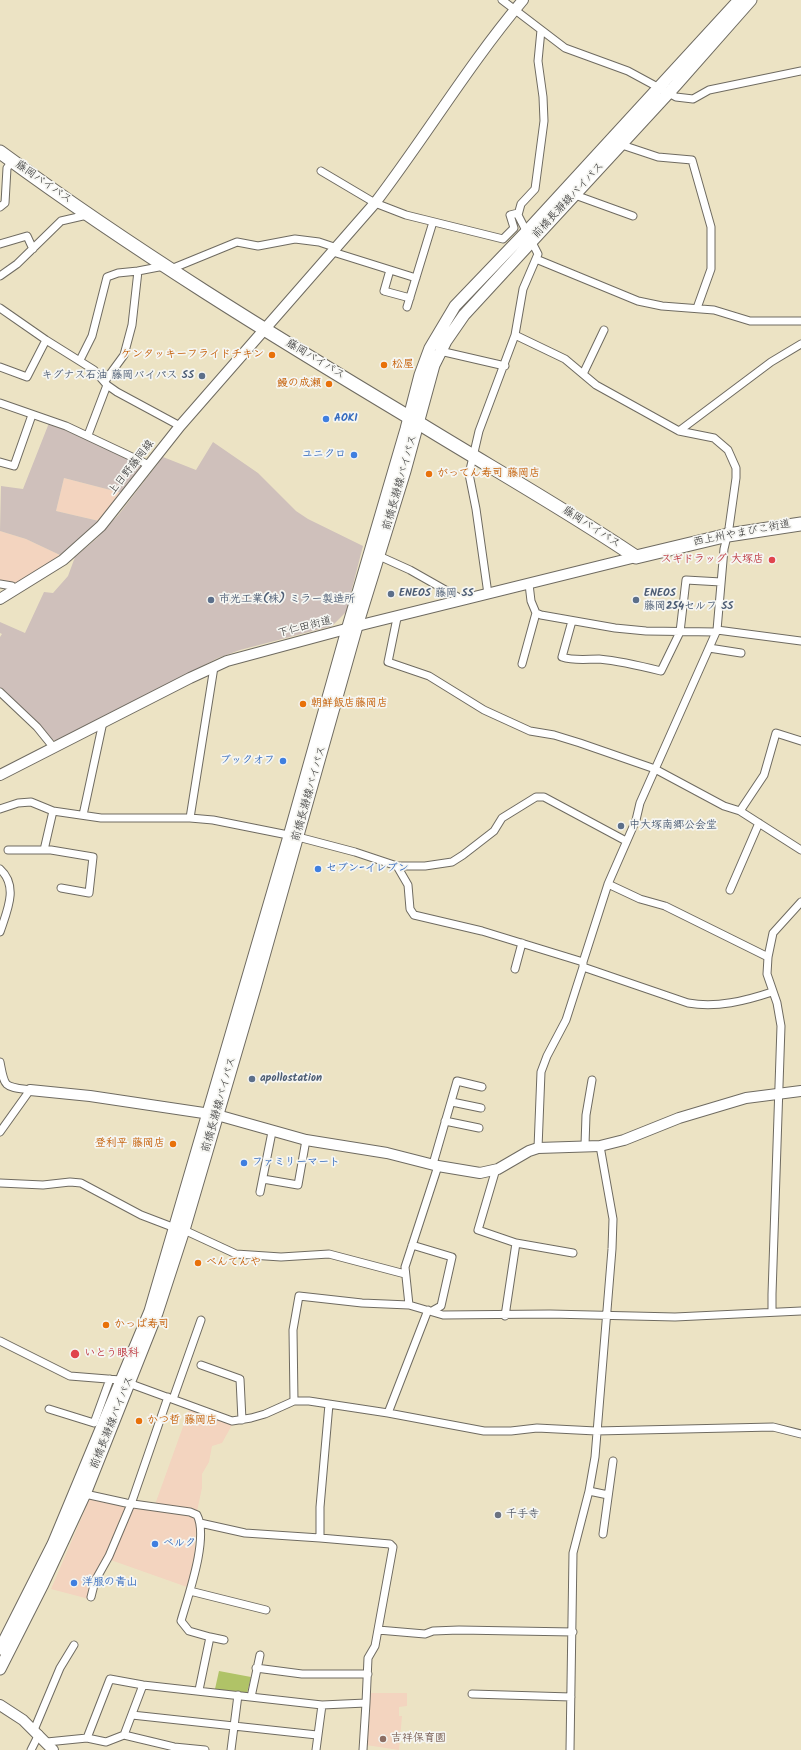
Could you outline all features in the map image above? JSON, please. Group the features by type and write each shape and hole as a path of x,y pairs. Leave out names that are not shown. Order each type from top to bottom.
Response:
{"highway":[{"name":"藤岡バイパス","path":"0,152 87,214 264,329 413,420 473,454 604,535 636,558"},
{"name":"西上州やまびこ街道","path":"636,558 728,535 801,524"}],"main road":[{"name":"前橋長瀞線バイパス","path":"352,628 379,556 413,420 424,361 448,315 575,195 622,145 664,90 739,0"},
{"name":"前橋長瀞線バイパス","path":"0,1649 53,1544 120,1381 158,1313 212,1114 294,837 352,628 413,420 440,351 458,322 529,237 664,90 751,0"},
{"name":"前橋長瀞線バイパス","path":"0,1669 43,1584 85,1494 120,1381"}],"street":[{"path":"502,0 516,9 565,48 628,71 676,97 693,99 709,90 801,71"},
{"name":"上日野藤岡線","path":"0,599 63,560 88,538 115,510 180,426 375,203 399,172 487,44 523,0"},
{"path":"488,594 476,509 469,474 480,431 505,366 515,335 523,289 538,252 518,218 518,213 521,204 535,189 544,121 544,102 538,61 541,30"},
{"path":"622,145 658,157 692,160 711,227 712,250 711,269 697,308"},
{"path":"0,207 5,203 7,168 12,160"},
{"path":"321,171 375,203 433,222 488,234 502,239 514,228 510,215 518,213"},
{"path":"575,195 633,216"},
{"path":"0,276 17,264 61,222 87,214"},
{"path":"407,307 433,222"},
{"path":"0,244 27,236 33,249"},
{"path":"80,360 92,336 107,277 118,273 168,267 237,242 258,246 295,239 319,242 335,250 416,278"},
{"path":"536,259 638,301 662,306 714,310 750,321 801,321"},
{"path":"390,270 384,290 410,298"},
{"path":"88,435 106,383 124,355 132,325 138,271"},
{"path":"0,308 46,340 80,360 94,370 106,383 132,402 180,426"},
{"path":"583,374 604,330"},
{"path":"515,335 565,359 596,385 679,430 714,438 725,447 736,468 728,535 724,549 717,631 655,769 608,884 566,1020 546,1056 541,1072 538,1148"},
{"path":"0,367 27,377 46,340"},
{"path":"679,430 771,362 801,344"},
{"path":"440,351 505,366"},
{"path":"0,403 88,435 149,465"},
{"path":"0,462 14,466 32,415"},
{"path":"379,556 410,570 462,600"},
{"name":"下仁田街道","path":"0,775 214,667 248,655 397,618 462,600 636,558"},
{"path":"572,621 562,657 568,659 598,659 632,664 661,671 680,632 686,580 721,582"},
{"path":"0,584 12,586 14,590"},
{"path":"522,664 536,613 531,600 529,584"},
{"path":"536,613 572,621 646,631 717,631 801,641"},
{"path":"397,618 388,662 430,676 484,710 530,731 573,741 655,769 724,806 740,811 801,850"},
{"path":"709,648 741,653"},
{"path":"190,818 214,667"},
{"path":"0,692 37,727 54,748"},
{"path":"83,815 103,722"},
{"path":"740,811 764,774 776,734 801,742"},
{"path":"0,809 18,803 31,802 52,811 101,818 190,818 213,820 294,837 355,852 397,866 425,866 452,862 480,844 494,831 502,818 536,797 544,797 626,841"},
{"path":"44,850 52,811"},
{"path":"730,890 759,823"},
{"path":"8,850 44,850 93,857 89,893 61,888"},
{"path":"397,866 408,885 410,909 414,915 482,931 522,943 688,1003 704,1005 746,1000 772,992"},
{"path":"0,869 6,875 11,885 10,902 0,932"},
{"path":"608,884 640,899 665,906 768,957"},
{"path":"772,1312 782,1026 777,1003 766,974 773,933 801,902"},
{"path":"515,969 522,943"},
{"path":"0,1062 3,1081 8,1086 212,1114 272,1132 306,1140 387,1153 435,1165 480,1173 496,1169 538,1148 585,1145 600,1146 624,1140 679,1118 746,1098 801,1092"},
{"path":"585,1145 586,1115 592,1080"},
{"path":"409,1305 405,1267 435,1165 445,1121 458,1081 482,1087"},
{"path":"0,1132 30,1090"},
{"path":"452,1102 481,1108"},
{"path":"445,1121 479,1128"},
{"path":"260,1192 272,1132"},
{"path":"262,1179 298,1185 306,1140"},
{"path":"570,1750 573,1632 573,1553 596,1457 596,1431 608,1315 613,1219 600,1146"},
{"path":"496,1169 478,1230 516,1243 573,1253"},
{"path":"0,1183 43,1186 70,1182 81,1183 140,1215 180,1229 236,1254 281,1257 329,1254 405,1274"},
{"path":"505,1316 516,1243"},
{"path":"388,1413 430,1310 441,1306 452,1257 412,1245"},
{"path":"294,1401 293,1330 299,1296 362,1303 409,1305 443,1315 505,1316 550,1314 675,1317 801,1311"},
{"path":"91,1597 95,1581 109,1556 131,1504 201,1320"},
{"path":"0,1341 70,1376 120,1381 232,1421 265,1414 294,1401 330,1404 388,1413 484,1431 510,1431 537,1428 596,1431 773,1427 801,1434"},
{"path":"201,1365 240,1380 242,1420"},
{"path":"49,1409 94,1423 120,1381"},
{"path":"320,1538 320,1507 330,1404"},
{"path":"603,1534 612,1460"},
{"path":"589,1491 608,1495"},
{"path":"85,1494 131,1504 190,1512 197,1515 200,1523 198,1561 181,1621 189,1631 224,1640"},
{"path":"200,1523 245,1533 390,1544 393,1547 375,1646 368,1658 363,1750"},
{"path":"190,1591 266,1610"},
{"path":"378,1630 425,1634 433,1631 459,1630 573,1632"},
{"path":"199,1690 210,1637"},
{"path":"31,1750 60,1668 74,1645"},
{"path":"250,1697 260,1655"},
{"path":"256,1668 302,1674 368,1674"},
{"path":"87,1738 110,1679 143,1685 199,1690 322,1705 366,1703"},
{"path":"124,1735 143,1685"},
{"path":"472,1694 571,1697"},
{"path":"231,1750 238,1695"},
{"path":"0,1705 23,1720 50,1746 87,1738 106,1742 124,1735 174,1747 204,1750"},
{"path":"316,1750 322,1705"},
{"path":"132,1715 317,1734"}],"shaded area":[{"path":"49,423 144,465 122,493 64,478 56,511 99,521 60,555 26,539 0,531 1,486 23,489"},
{"path":"213,442 258,473 296,511 308,519 363,546 346,612 332,626 240,650 218,658 58,740 53,740 0,688 0,637 2,634 0,633 0,622 25,633 44,592 53,593 68,576 75,557 96,539 119,514 163,457 196,470"},
{"path":"64,478 122,493 99,521 56,511"},
{"path":"0,531 26,539 60,555 19,583 0,580"},
{"path":"189,1410 232,1425 222,1443 212,1446 209,1462 202,1474 202,1488 197,1511 194,1564 187,1587 105,1558 89,1599 51,1589 90,1498 153,1510"},
{"path":"370,1693 407,1693 407,1706 399,1707 399,1716 402,1716 399,1750 366,1745"}],"green space":[{"path":"219,1671 251,1677 247,1693 215,1689"}],"place":[{"name":"ケンタッキーフライドチキン","path":"272,355"},
{"name":"松屋","path":"384,365"},
{"name":"キグナス石油 藤岡バイパス SS","path":"202,376"},
{"name":"鰻の成瀬","path":"329,384"},
{"name":"AOKI","path":"326,419"},
{"name":"ユニクロ","path":"354,455"},
{"name":"がってん寿司 藤岡店","path":"429,474"},
{"name":"スギドラッグ 大塚店","path":"772,560"},
{"name":"ENEOS 藤岡 SS","path":"391,594"},
{"name":"市光工業(株) ミラー製造所","path":"211,600"},
{"name":"ENEOS 藤岡254セルフ SS","path":"636,600"},
{"name":"朝鮮飯店藤岡店","path":"303,704"},
{"name":"ブックオフ","path":"283,761"},
{"name":"中大塚南郷公会堂","path":"621,826"},
{"name":"セブン-イレブン","path":"318,869"},
{"name":"apollostation","path":"252,1079"},
{"name":"登利平 藤岡店","path":"173,1144"},
{"name":"ファミリーマート","path":"244,1163"},
{"name":"べんてんや","path":"198,1263"},
{"name":"かっぱ寿司","path":"106,1325"},
{"name":"いとう眼科","path":"75,1354"},
{"name":"かつ哲 藤岡店","path":"139,1421"},
{"name":"千手寺","path":"498,1515"},
{"name":"ベルク","path":"155,1544"},
{"name":"洋服の青山","path":"74,1583"},
{"name":"吉祥保育園","path":"383,1739"}]}
